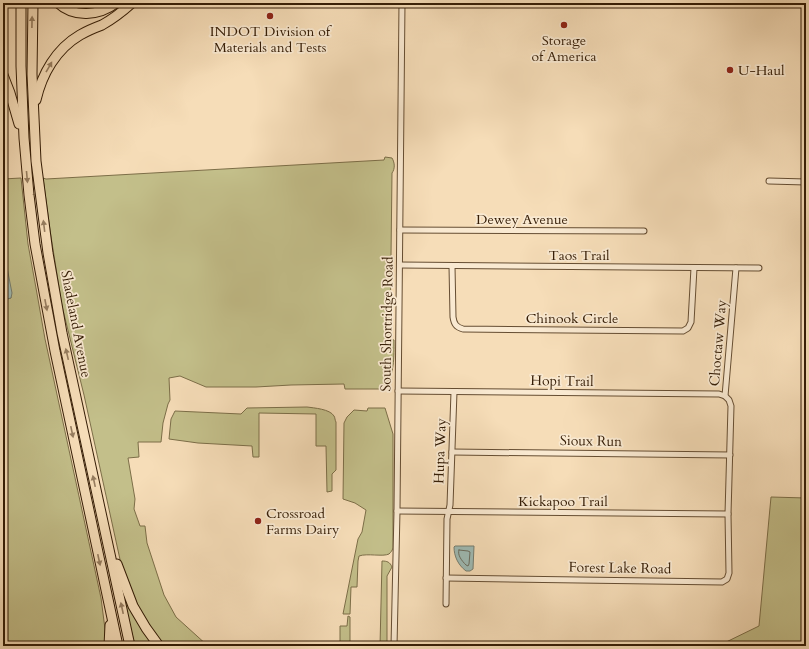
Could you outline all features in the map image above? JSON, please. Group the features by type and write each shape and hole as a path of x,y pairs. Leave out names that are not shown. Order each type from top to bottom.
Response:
{"highway":[{"name":"Shadeland Avenue","path":"22,3 21,66 24,138 33,228 54,351 118,646"},
{"name":"Shadeland Avenue","path":"32,3 36,161 44,230 62,333 130,646"},
{"path":"58,3 66,9 90,14 105,10 116,3"},
{"path":"34,118 37,95 43,79 50,64 61,50 79,36 114,18 132,3"},
{"path":"3,75 24,138"},
{"path":"106,534 133,606 159,646"},
{"path":"109,646 111,614"}],"street":[{"name":"South Shortridge Road","path":"394,646 397,511 402,3"},
{"path":"769,181 806,182"},
{"name":"Dewey Avenue","path":"400,230 644,231"},
{"name":"Taos Trail","path":"400,265 759,268"},
{"name":"Chinook Circle","path":"452,266 454,323 457,327 463,329 659,331 683,331 690,326 694,268"},
{"name":"Choctaw Way","path":"728,514 731,406 729,400 725,396 736,268"},
{"name":"Hopi Trail","path":"398,391 718,394 725,396"},
{"name":"Hupa Way","path":"448,512 450,505 454,392"},
{"name":"Sioux Run","path":"452,452 730,455"},
{"name":"Kickapoo Trail","path":"397,511 728,514"},
{"path":"446,604 448,512"},
{"name":"Forest Lake Road","path":"446,578 722,582 727,579 729,573 728,514"}],"shaded area":[{"path":"385,157 392,158 394,162 394,170 392,173 390,339 394,340 394,353 392,372 383,389 345,389 344,384 206,387 180,376 169,378 170,400 163,423 161,442 138,442 139,457 128,458 135,499 134,509 140,526 145,526 147,543 164,595 176,617 208,646 164,646 157,638 137,606 121,564 84,395 62,306 43,178 384,160"},
{"path":"21,178 28,244 45,339 101,598 105,629 105,646 3,646 3,300 11,298 3,247 3,179"},
{"path":"307,407 326,410 335,417 336,470 332,474 332,491 327,492 326,446 316,446 316,414 259,413 259,457 253,457 252,446 198,443 169,439 171,419 175,411 241,414 247,408"},
{"path":"368,408 385,408 393,434 393,548 389,554 386,555 359,556 357,587 351,587 350,614 343,614 358,539 362,532 366,510 355,503 343,499 344,423 347,417 354,410 367,411"},
{"path":"771,497 806,498 806,646 718,646 759,626"},
{"path":"382,561 388,562 392,567 387,576 387,646 380,646"},
{"path":"128,600 156,646 135,646 130,625 128,625 123,601"},
{"path":"348,616 350,617 350,646 340,646 340,626 347,626"}],"water":[{"path":"3,247 12,293 11,298 3,300"},
{"path":"455,546 474,546 473,569 466,571 461,566 456,557 454,550"}],"place":[{"name":"INDOT Division of Materials and Tests","path":"270,16"},
{"name":"Storage of America","path":"564,25"},
{"name":"U-Haul","path":"730,70"},
{"name":"Crossroad Farms Dairy","path":"258,521"}]}
